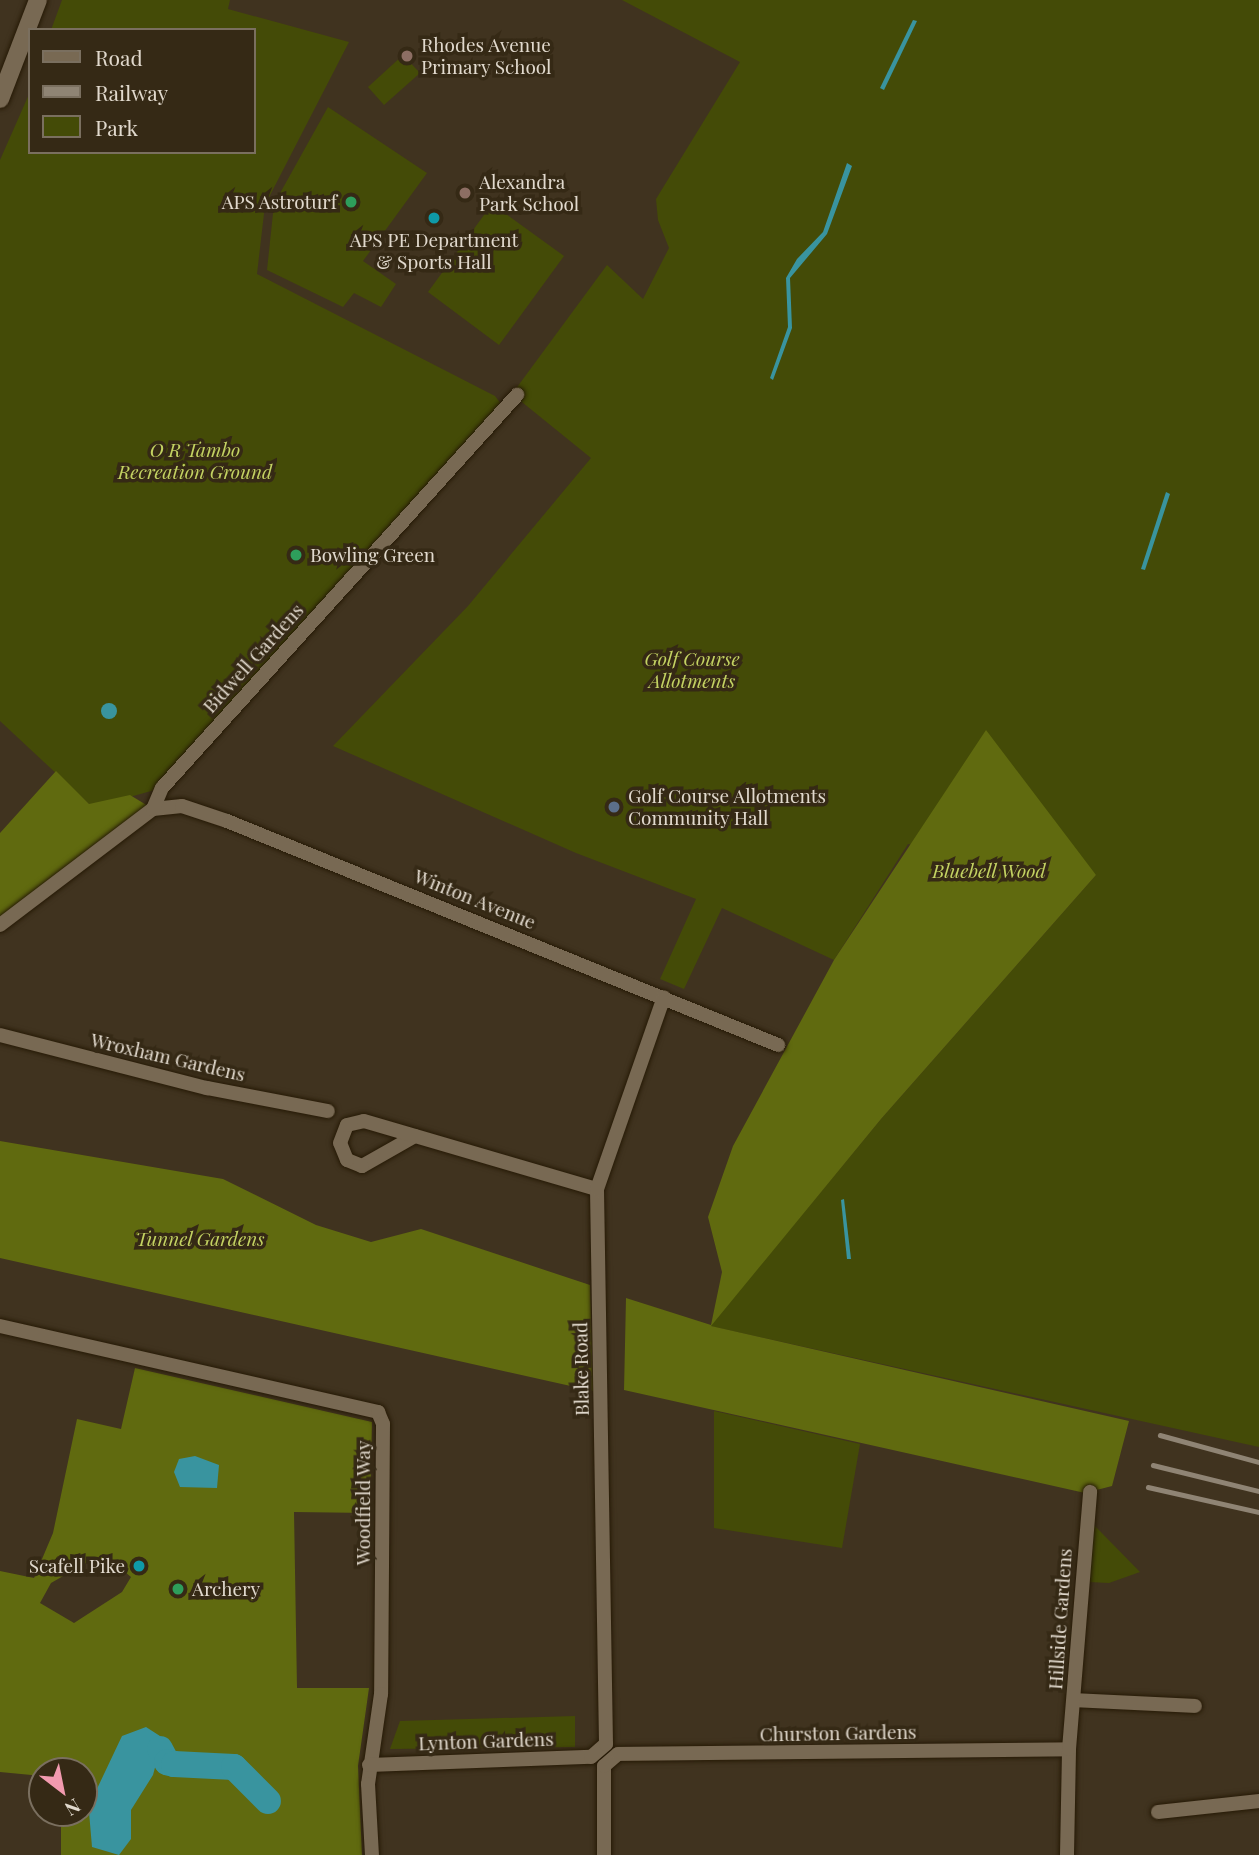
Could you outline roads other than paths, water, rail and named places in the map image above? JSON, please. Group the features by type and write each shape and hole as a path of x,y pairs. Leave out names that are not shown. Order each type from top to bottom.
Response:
{"main road":[{"path":"0,99 38,0"}],"street":[{"name":"Bidwell Gardens","path":"0,925 153,809 162,788 517,395"},
{"name":"Winton Avenue","path":"153,809 182,806 227,821 778,1045"},
{"name":"Blake Road","path":"604,1855 604,1540 597,1189 664,997"},
{"name":"Wroxham Gardens","path":"0,1035 207,1088 328,1111"},
{"path":"415,1136 362,1166 346,1160 340,1143 347,1125 364,1121 597,1189"},
{"name":"Woodfield Way","path":"0,1326 378,1412 383,1424 381,1694 369,1765 372,1855"},
{"name":"Hillside Gardens","path":"1067,1855 1069,1749 1090,1492"},
{"path":"1074,1700 1195,1706"},
{"name":"Churston Gardens","path":"605,1755 1069,1749"},
{"name":"Lynton Gardens","path":"369,1765 605,1755"},
{"path":"1158,1812 1259,1801"}],"water":[{"path":"913,20 917,21 884,90 880,88"},
{"path":"847,163 852,166 827,234 790,278 792,328 773,380 770,378 788,327 786,278 797,259 823,232"},
{"path":"1166,492 1170,494 1145,570 1141,569"},
{"path":"106,703 112,703 117,711 115,717 106,719 101,714 101,708"},
{"path":"844,1199 851,1259 847,1259 841,1200"},
{"path":"195,1456 219,1465 217,1488 180,1487 174,1472 179,1459"},
{"path":"146,1727 160,1736 160,1749 153,1775 131,1810 131,1839 119,1855 92,1847 90,1827 98,1827 98,1787 122,1736"}],"waterway":[{"path":"160,1749 167,1762 174,1764 234,1767 268,1801"}],"railway":[{"path":"1160,1435 1259,1462"},
{"path":"1153,1465 1259,1491"},
{"path":"1148,1487 1259,1512"}],"place":[{"name":"Rhodes Avenue Primary School","path":"407,56"},
{"name":"Alexandra Park School","path":"465,193"},
{"name":"APS Astroturf","path":"351,202"},
{"name":"APS PE Department & Sports Hall","path":"434,218"},
{"name":"Bowling Green","path":"296,555"},
{"name":"Golf Course Allotments Community Hall","path":"614,807"},
{"name":"Scafell Pike","path":"139,1566"},
{"name":"Archery","path":"178,1589"}],"park label":[{"name":"O R Tambo Recreation Ground","path":"195,461"},
{"name":"Golf Course Allotments","path":"692,670"},
{"name":"Bluebell Wood","path":"989,871"},
{"name":"Tunnel Gardens","path":"200,1239"}]}
